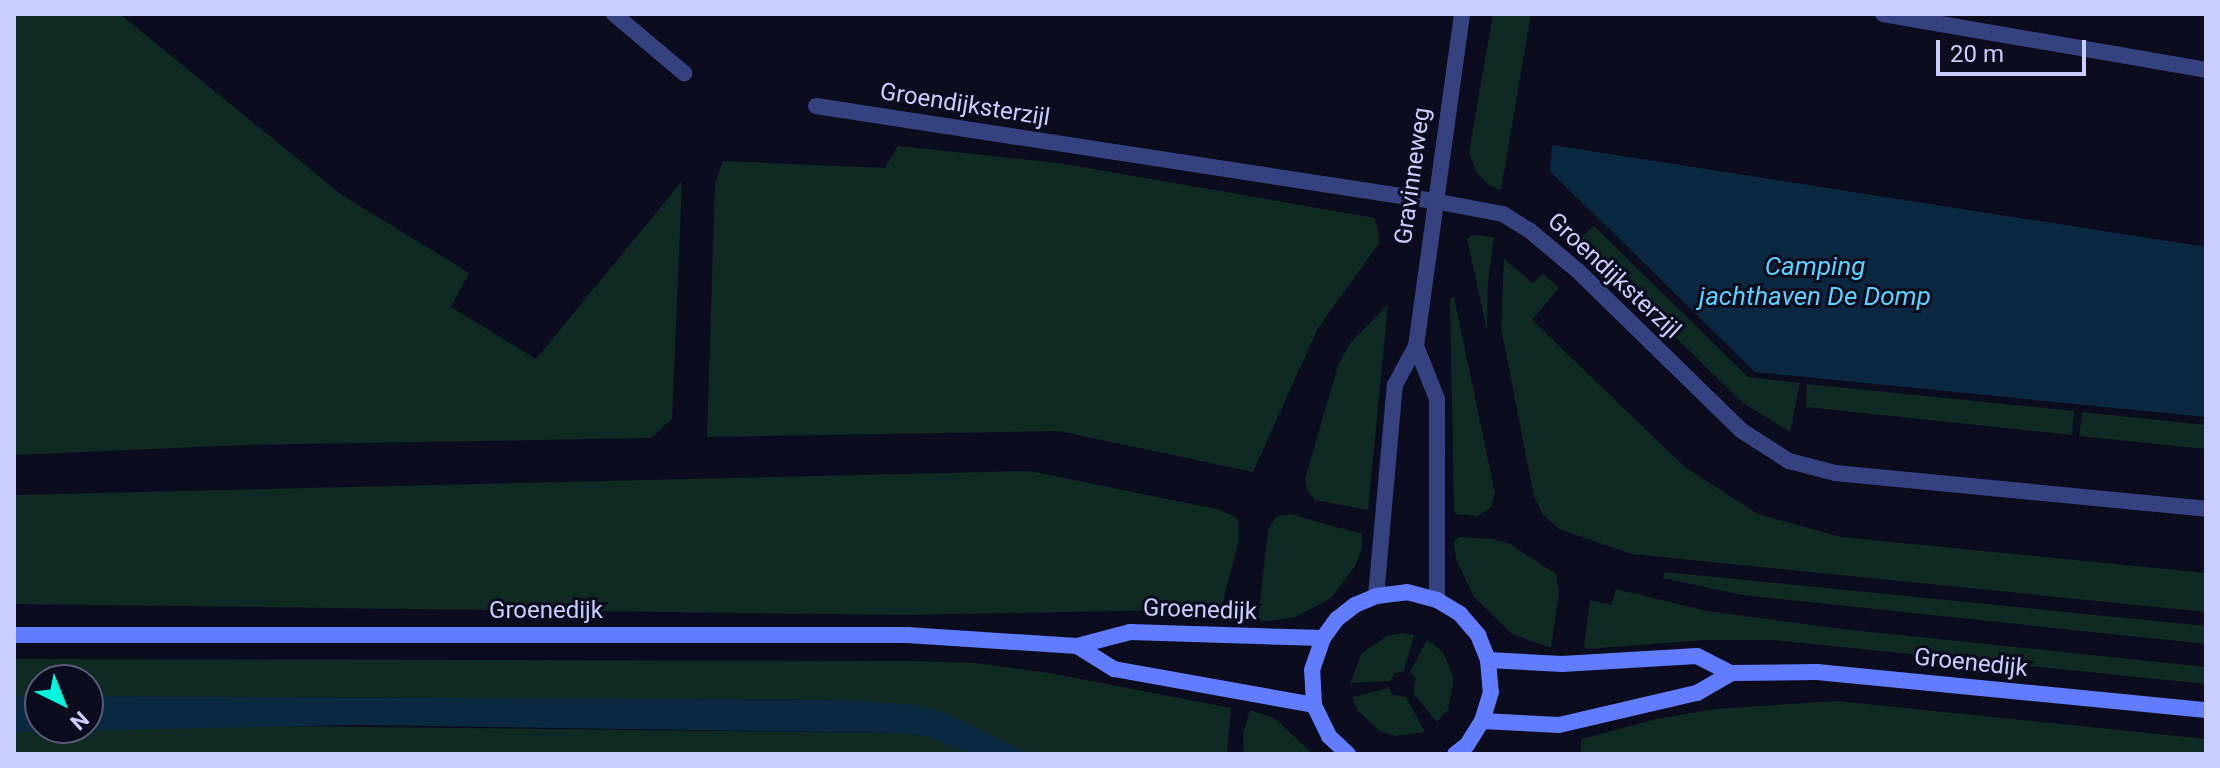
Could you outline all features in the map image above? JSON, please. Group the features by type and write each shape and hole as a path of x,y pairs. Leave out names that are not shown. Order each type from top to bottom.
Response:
{"main road":[{"path":"1348,754 1329,736 1314,705 1312,670 1323,638 1337,619 1376,596 1407,592 1437,600 1460,614 1478,635 1488,660 1491,692 1482,721 1467,745 1455,754"},
{"name":"Groenedijk","path":"14,635 907,635 1077,646 1130,632 1323,638"},
{"name":"Groenedijk","path":"1077,646 1114,669 1314,705"},
{"name":"Groenedijk","path":"1488,660 1562,664 1697,656 1731,673 1817,672 2206,710"},
{"name":"Groenedijk","path":"1482,721 1559,725 1697,693 1731,673"}],"street":[{"path":"614,14 684,73"},
{"name":"Gravinneweg","path":"1376,596 1395,385 1416,346 1462,14"},
{"path":"1883,14 2206,70"},
{"name":"Groendijksterzijl","path":"816,106 1503,214 1529,230 1578,271 1742,431 1789,461 1835,473 2206,509"},
{"name":"Gravinneweg","path":"1416,346 1437,399 1437,600"}],"green space":[{"path":"14,14 120,14 342,195 469,273 451,307 536,359 682,181 672,419 651,438 244,445 14,455"},
{"path":"1493,14 1531,14 1501,190 1490,186 1476,172 1469,152"},
{"path":"898,146 1059,163 1375,218 1380,242 1318,328 1253,472 1059,431 707,437 715,183 723,161 885,168"},
{"path":"1594,226 1748,377 1800,383 1790,432 1743,403 1577,241"},
{"path":"1474,235 1494,237 1488,281 1487,330 1467,239"},
{"path":"1504,259 1533,283 1543,274 1559,288 1532,320 1686,468 1758,514 1841,537 2206,573 2206,612 1632,554 1559,529 1543,515 1534,496 1501,328"},
{"path":"1454,297 1495,493 1491,507 1478,516 1456,514 1454,511 1450,299"},
{"path":"1388,304 1368,510 1315,500 1307,490 1305,479 1338,365 1350,343"},
{"path":"1807,384 2074,411 2072,435 1806,407"},
{"path":"2082,412 2206,425 2206,449 2079,436"},
{"path":"1030,471 1221,510 1238,519 1239,540 1221,609 904,615 14,604 14,495"},
{"path":"1290,514 1362,534 1362,549 1355,566 1332,597 1296,617 1262,622 1258,619 1268,530 1276,517"},
{"path":"1459,537 1493,539 1510,544 1556,574 1559,592 1551,648 1512,634 1474,597 1456,559 1454,542"},
{"path":"1665,572 2206,626 2206,644 1742,595 1663,578"},
{"path":"1616,589 1707,611 1842,629 2206,667 2206,684 1773,640 1705,640 1587,649 1584,647 1590,600 1611,605"},
{"path":"1402,633 1414,635 1404,671 1395,673 1390,681 1350,683 1362,653 1387,636"},
{"path":"1427,640 1443,652 1454,679 1448,710 1437,722 1413,693 1416,679 1410,672"},
{"path":"14,659 911,661 976,663 1050,673 1231,708 1227,754 1030,754 1008,744 840,700 104,696 104,664 24,664 24,696 14,696"},
{"path":"1389,688 1393,695 1406,697 1425,732 1396,736 1381,732 1358,711 1352,697"},
{"path":"1837,701 2206,739 2206,754 1581,754 1581,739 1657,719 1714,709"},
{"path":"1250,710 1274,718 1313,754 1244,754 1243,733"},
{"path":"191,725 896,733 925,736 972,754 14,754 14,732 24,732 24,744 104,744 104,728"}],"water":[{"name":"Camping jachthaven De Domp","path":"1552,145 2206,247 2206,417 1755,372 1550,171"},
{"path":"14,696 24,696 24,732 14,732"},
{"path":"104,696 840,700 917,705 950,715 1030,754 972,754 925,736 896,733 356,725 104,730"}]}
